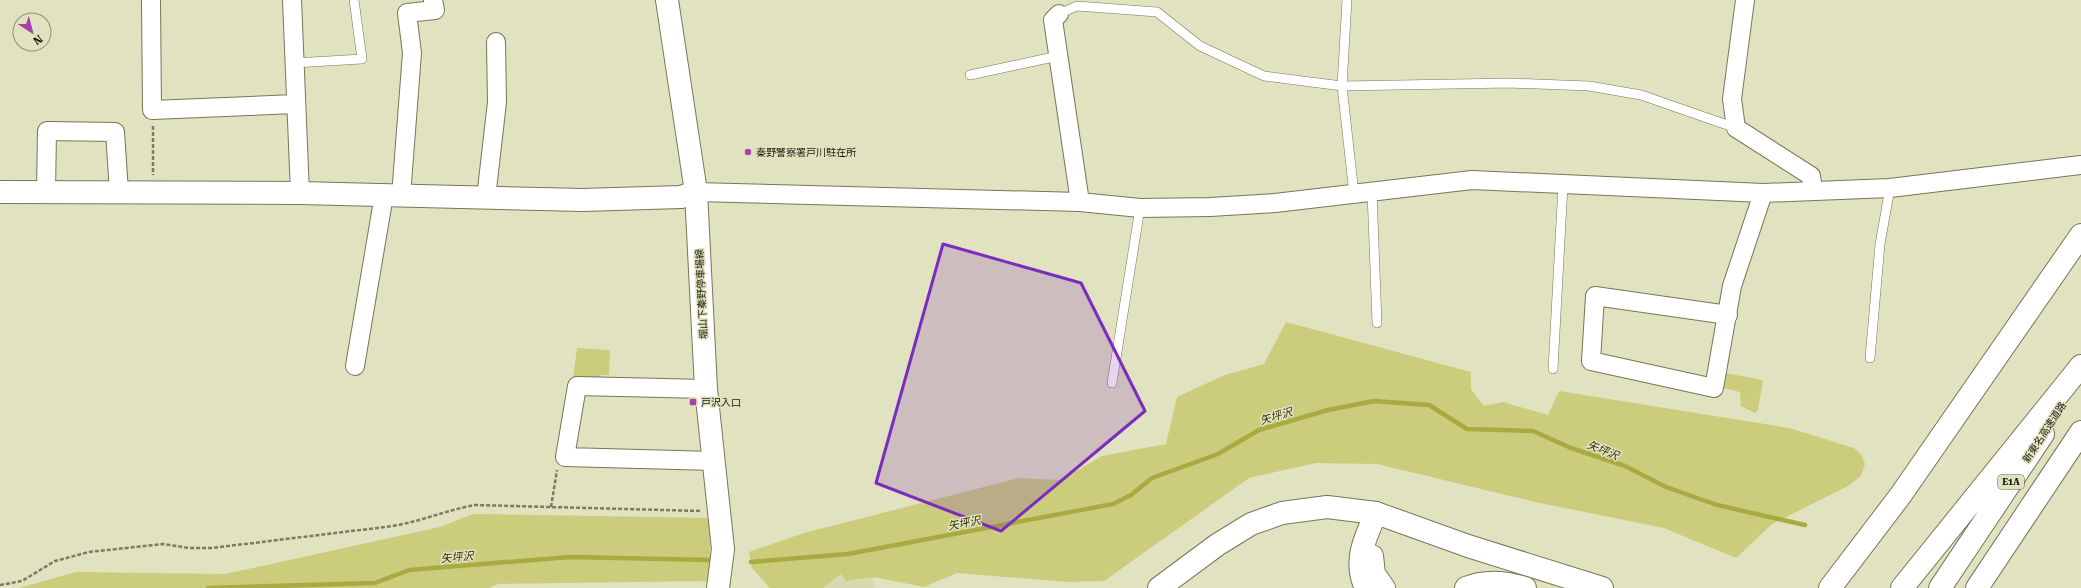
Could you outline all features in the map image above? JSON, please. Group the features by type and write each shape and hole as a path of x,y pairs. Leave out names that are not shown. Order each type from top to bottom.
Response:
{"main road":[{"name":"堀山下秦野停車場線","path":"667,0 696,192 706,389 723,549 718,588"},
{"path":"0,192 300,193 590,200 681,197 696,192"},
{"path":"1830,588 1900,496 2081,235"},
{"path":"1902,588 2081,366"},
{"name":"新東名高速道路","path":"1940,588 2081,376"},
{"path":"1977,588 2081,432"},
{"path":"1159,588 1217,545 1251,524 1282,513 1327,507 1376,513 1468,546 1602,588"},
{"path":"1366,588 1359,566 1365,539 1376,513"},
{"path":"1376,513 1376,540 1372,556 1374,574 1384,588"},
{"path":"1466,588 1492,582 1513,584 1525,588"}],"street":[{"path":"151,0 145,110 295,104"},
{"path":"292,0 295,104 300,193"},
{"path":"355,366 392,196 412,53 407,13 435,10 434,0"},
{"path":"1745,0 1732,99 1736,128 1811,176 1813,190"},
{"path":"1058,14 1053,20 1080,202"},
{"path":"486,198 497,102 496,42"},
{"path":"46,192 48,131 115,132 119,192"},
{"path":"696,192 1080,202 1140,208 1210,207 1268,204 1472,180 1763,193 1890,188 2081,165"},
{"path":"1728,315 1595,296 1591,361 1714,388 1728,315 1732,286 1763,193"},
{"path":"706,389 577,386 565,457 714,461"}],"lane":[{"path":"294,63 362,59 354,0"},
{"path":"1347,0 1342,86 1354,194"},
{"path":"1058,14 1077,6 1157,12 1200,46 1264,76 1342,86 1509,83 1589,86 1641,95 1736,128"},
{"path":"970,75 1058,56"},
{"path":"1553,369 1563,184"},
{"path":"1870,358 1880,244 1890,188"},
{"path":"1372,192 1377,323"},
{"path":"1112,383 1140,208"}],"path":[{"path":"145,110 153,192"},
{"path":"551,507 558,465 565,457"},
{"path":"0,585 22,581 55,561 89,552 163,544 189,548 212,548 378,528 417,522 452,509 475,505 720,511"}],"highlighted area":[{"path":"943,244 1081,283 1145,411 1001,531 876,483"}],"shaded area":[{"path":"1286,322 1471,372 1471,389 1484,406 1503,402 1548,415 1559,391 1789,428 1854,448 1862,456 1865,464 1861,476 1848,486 1772,524 1736,558 1664,528 1535,502 1377,464 1316,463 1249,478 1104,581 1068,582 957,573 924,587 873,577 846,581 841,574 823,588 770,588 752,568 749,552 804,533 1019,478 1061,480 1102,456 1166,444 1177,397 1225,375 1264,364"},
{"path":"577,348 610,350 609,375 601,375 601,379 573,379"},
{"path":"1725,373 1763,380 1758,410 1755,413 1741,406 1740,392 1723,388"},
{"path":"473,514 710,518 710,581 498,584 489,588 19,588 76,572 225,574 440,527"},
{"path":"841,574 873,577 875,588 823,588"}],"waterway":[{"name":"矢坪沢","path":"751,562 848,554 1113,504 1131,495 1152,478 1218,454 1259,430 1328,410 1374,401 1429,405 1467,429 1533,431 1571,448 1625,466 1666,487 1717,505 1805,525"},
{"name":"矢坪沢","path":"208,588 375,583 409,570 570,557 710,560"}],"place":[{"name":"秦野警察署戸川駐在所","path":"748,152"},
{"name":"戸沢入口","path":"693,402"}]}
